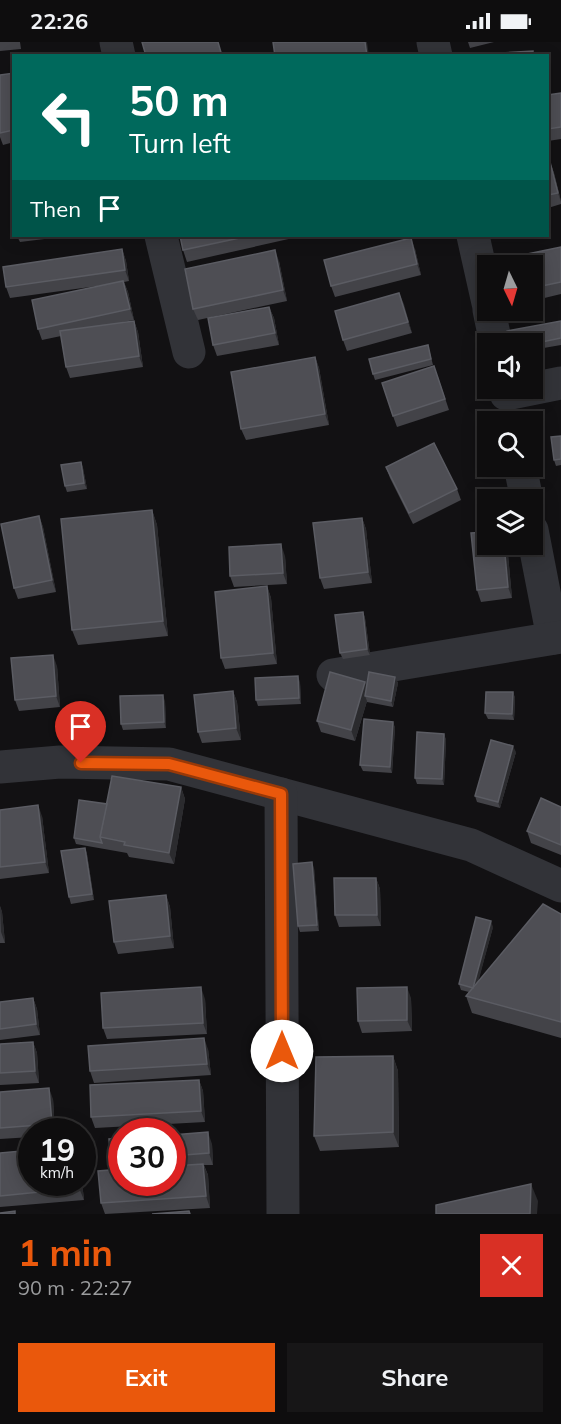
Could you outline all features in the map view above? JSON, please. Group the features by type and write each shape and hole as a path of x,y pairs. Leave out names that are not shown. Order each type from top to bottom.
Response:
{"street":[{"path":"161,237 189,352"},
{"path":"473,237 477,255"},
{"path":"508,401 561,383"},
{"path":"333,675 557,638 538,555"},
{"path":"0,767 60,762 169,764 471,845 561,886"},
{"path":"281,794 283,1214"}],"building":[{"path":"142,42 218,42 221,54 145,54"},
{"path":"273,42 365,42 367,54 275,54"},
{"path":"533,51 533,54 485,54"},
{"path":"12,73 12,130 0,133 0,75"},
{"path":"561,93 561,127 549,129 549,95"},
{"path":"549,162 550,162 558,193 549,195"},
{"path":"180,237 244,237 183,250"},
{"path":"411,238 417,264 331,286 324,260"},
{"path":"561,247 561,282 543,286 543,255 522,255"},
{"path":"122,249 125,270 6,287 3,267"},
{"path":"275,250 283,290 193,309 185,269"},
{"path":"123,281 130,309 38,329 32,300"},
{"path":"399,293 408,322 343,340 335,311"},
{"path":"269,307 275,333 213,345 208,318"},
{"path":"134,321 139,356 66,367 60,331"},
{"path":"561,321 561,338 543,342 543,333 507,333 507,331"},
{"path":"428,345 431,359 373,374 369,359"},
{"path":"315,357 325,414 241,429 231,372"},
{"path":"434,366 445,399 393,416 382,383"},
{"path":"561,436 561,459 554,460 551,437"},
{"path":"434,443 457,489 409,513 386,467"},
{"path":"81,462 84,483 65,486 61,465"},
{"path":"152,510 163,621 72,630 61,519"},
{"path":"39,516 52,580 14,588 1,524"},
{"path":"362,518 368,572 320,578 313,523"},
{"path":"471,533 477,533 477,555 505,555 508,587 477,590"},
{"path":"281,544 283,573 230,576 229,547"},
{"path":"267,586 273,653 221,658 215,592"},
{"path":"363,612 367,649 340,653 335,615"},
{"path":"53,655 56,696 15,700 11,658"},
{"path":"330,672 365,682 351,730 317,721"},
{"path":"369,672 395,677 391,701 365,696"},
{"path":"298,676 299,698 256,700 255,678"},
{"path":"233,691 236,728 198,732 194,695"},
{"path":"486,692 513,692 512,714 485,713"},
{"path":"163,695 164,722 121,724 120,696"},
{"path":"364,719 393,722 390,767 360,765"},
{"path":"417,732 444,734 442,779 415,778"},
{"path":"491,740 513,746 498,802 475,796"},
{"path":"112,776 181,787 169,853 124,845 125,842 100,837"},
{"path":"541,798 561,807 561,845 527,831"},
{"path":"79,800 107,804 100,837 102,843 74,838"},
{"path":"38,805 45,862 0,867 0,810"},
{"path":"85,848 92,894 69,897 61,851"},
{"path":"312,862 317,925 298,926 293,864"},
{"path":"334,878 376,878 377,915 335,915"},
{"path":"166,895 170,936 114,942 109,901"},
{"path":"543,904 561,914 561,1022 466,996"},
{"path":"476,917 491,921 473,988 459,984"},
{"path":"201,987 203,1023 103,1028 101,993"},
{"path":"407,987 407,1020 358,1021 357,988"},
{"path":"33,998 36,1024 0,1029 0,1002"},
{"path":"204,1038 207,1064 90,1071 88,1046"},
{"path":"33,1042 35,1071 0,1073 0,1044"},
{"path":"393,1056 393,1132 314,1136 316,1057"},
{"path":"199,1080 201,1111 91,1117 90,1085"},
{"path":"49,1088 52,1118 18,1118 18,1127 0,1128 0,1092"},
{"path":"208,1132 209,1153 186,1155 186,1134"},
{"path":"18,1151 18,1194 0,1196 0,1153"},
{"path":"203,1164 206,1196 101,1203 98,1171 108,1170 108,1196 186,1196 186,1165"},
{"path":"531,1184 530,1214 436,1214 436,1205"},
{"path":"15,1211 15,1214 0,1214 0,1213"},
{"path":"189,1211 190,1214 152,1214"}],"route":[{"path":"81,763 169,764 281,794 282,1051"}]}
